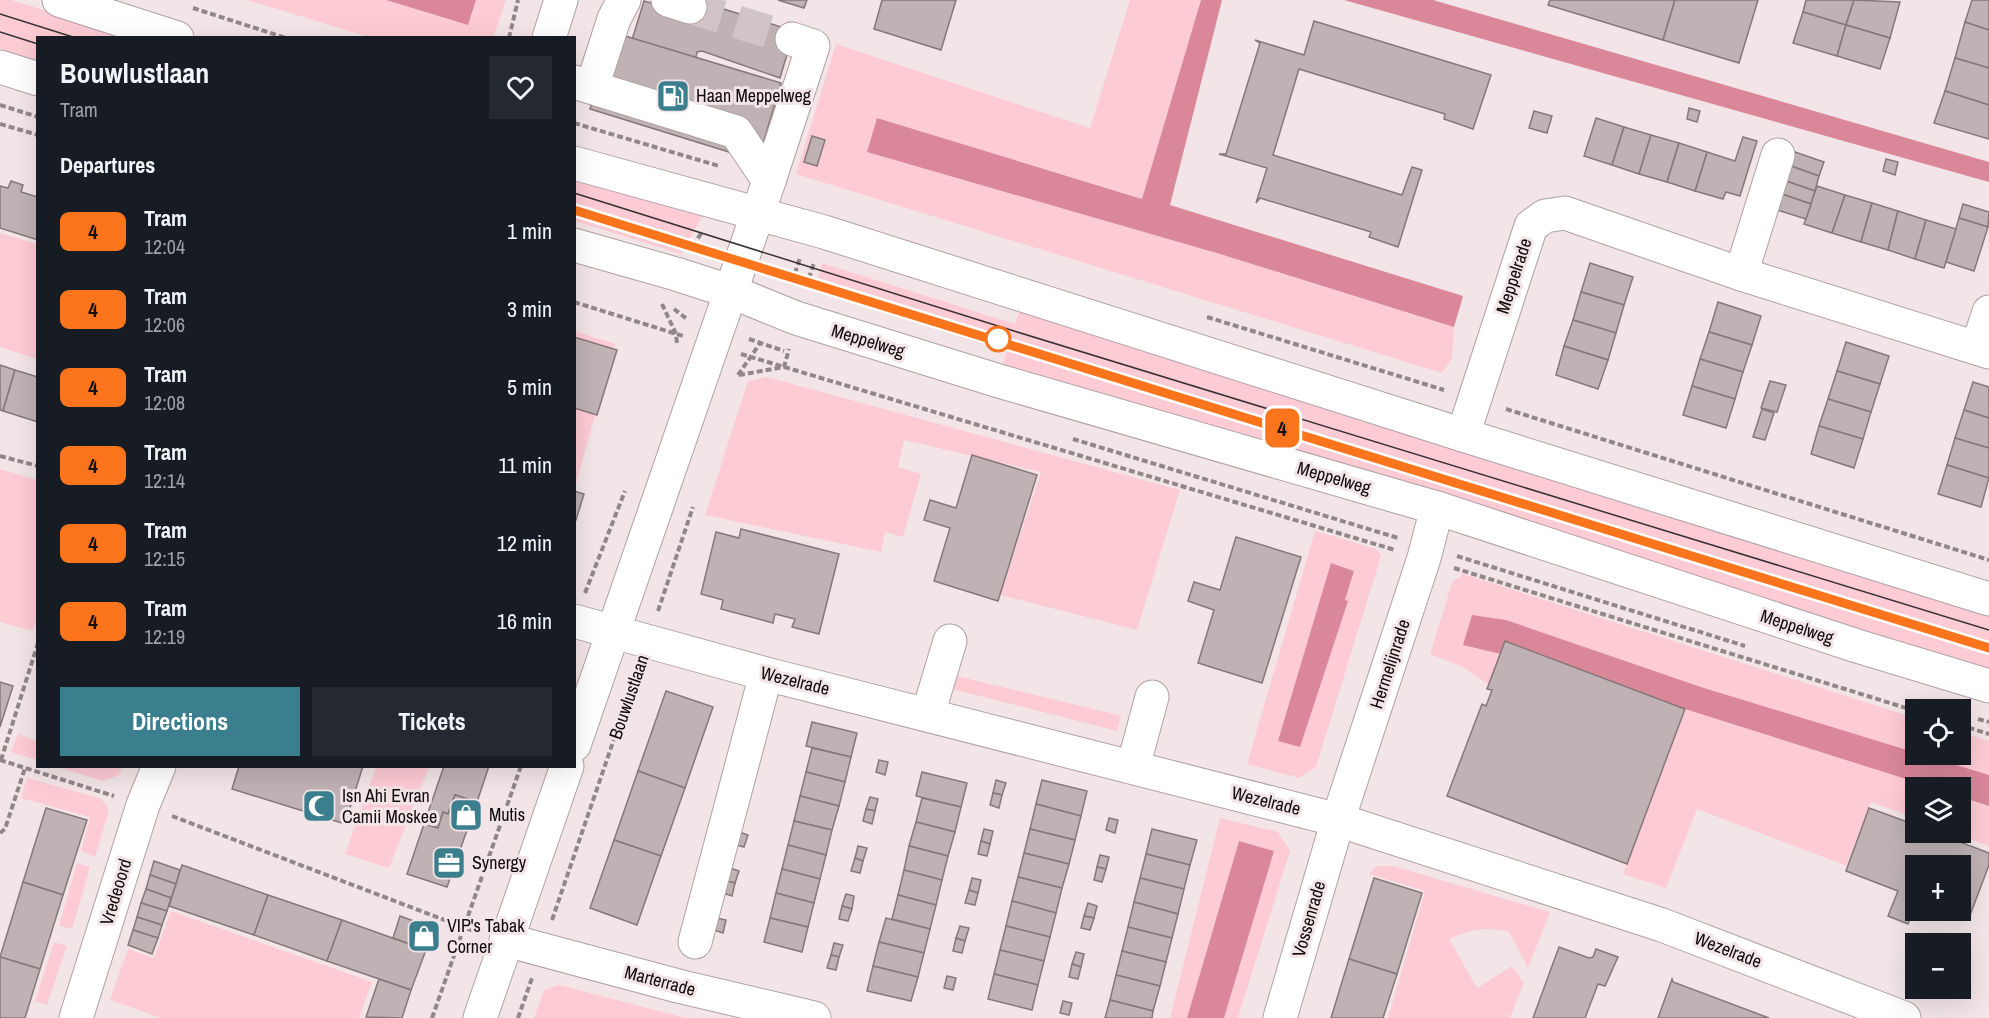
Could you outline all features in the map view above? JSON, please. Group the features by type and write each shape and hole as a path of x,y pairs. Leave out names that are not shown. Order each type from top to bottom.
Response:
{"street":[{"path":"59,0 171,36"},
{"path":"550,36 561,0"},
{"path":"624,0 583,85 736,132 769,181"},
{"name":"Bouwlustlaan","path":"576,739 760,212 813,46 792,39"},
{"path":"0,67 36,78"},
{"path":"1741,274 1779,156"},
{"path":"576,164 760,212 1462,435 1989,599"},
{"name":"Meppelrade","path":"1462,435 1531,226 1545,216 1565,213 1741,274 1983,350 1989,312"},
{"name":"Meppelweg","path":"576,246 732,292 796,318 1011,384 1437,508 1857,646 1989,686"},
{"name":"Hermelijnrade","path":"1338,820 1426,553 1437,508"},
{"path":"576,622 613,633"},
{"name":"Wezelrade","path":"613,633 1338,820 1662,925 1904,1018"},
{"path":"928,714 950,641"},
{"path":"695,942 766,674"},
{"path":"1133,767 1152,697"},
{"name":"Vredeoord","path":"76,1018 143,805 158,768"},
{"path":"480,1018 566,768"},
{"name":"Vossenrade","path":"1280,1018 1338,820"},
{"name":"Marterrade","path":"506,940 678,986 814,1018"}],"path":[{"path":"509,36 518,0"},
{"path":"188,7 280,36"},
{"path":"0,105 36,116"},
{"path":"576,123 769,181"},
{"path":"0,124 36,134"},
{"path":"784,367 796,318 824,232"},
{"path":"660,299 716,338 784,367 1426,553 1905,707"},
{"path":"576,303 716,338 799,355"},
{"path":"1200,315 1989,560"},
{"path":"734,386 738,375 784,367"},
{"name":"Meppelweg","path":"1062,435 1426,553 1756,649"},
{"path":"0,456 36,465"},
{"name":"Bouwlustlaan","path":"518,1018 697,498"},
{"path":"36,649 1,760 143,805 463,928"},
{"path":"1971,728 1989,734"},
{"path":"0,833 5,829 25,768"},
{"path":"432,1018 520,768"}],"shaded area":[{"path":"0,0 11,0 128,36 36,36 36,61 0,49"},
{"path":"247,0 386,0 468,25 476,0 506,0 494,36 366,36"},
{"path":"386,0 476,0 468,25"},
{"path":"1130,0 1201,0 1143,199 877,118 867,152 1220,254 1454,327 1452,359 1442,373 796,174 836,44 1090,128"},
{"path":"1201,0 1222,0 1170,205 1463,296 1454,327 1220,254 867,152 877,118 1142,199"},
{"path":"1344,0 1433,0 1989,162 1989,182"},
{"path":"576,177 703,215 681,254 576,221"},
{"path":"0,233 36,244 36,359 0,347"},
{"path":"822,263 1015,324 1020,309 1989,609 1989,670 1003,366 1006,352 814,291"},
{"path":"576,331 615,344 576,483"},
{"path":"767,377 1180,490 1137,630 1000,595 1041,472 904,440 898,467 921,474 903,537 885,532 881,552 705,515 748,381"},
{"path":"0,469 36,480 36,620 33,631 0,622"},
{"path":"1315,531 1376,549 1381,556 1316,767 1299,778 1247,764","holes":["1331,563 1354,571 1345,600"]},
{"path":"1331,563 1354,571 1345,600 1348,601 1300,747 1278,741"},
{"path":"1463,574 1905,715 1905,750 1704,688 1506,620 1463,644 1501,654 1489,685 1463,667 1430,654 1452,583"},
{"path":"1472,615 1506,620 1704,688 1905,749 1905,765 1956,765 1989,775 1989,806 1971,800 1971,777 1905,779 1685,709 1505,642 1501,654 1463,645"},
{"path":"957,676 1121,716 1117,731 944,687"},
{"path":"1685,709 1905,779 1905,814 1871,802 1847,866 1697,809 1666,888 1623,874"},
{"path":"18,734 36,741 36,760 11,752"},
{"path":"1971,735 1989,741 1989,775 1955,765 1971,765"},
{"path":"60,768 122,768 119,775 103,781"},
{"path":"376,768 429,768 389,868 345,854"},
{"path":"27,778 102,799 109,810 95,857 81,851 90,817 21,798"},
{"path":"1971,800 1989,806 1989,846 1971,840"},
{"path":"1220,818 1278,832 1290,851 1238,1018 1224,1018 1274,851 1239,841 1187,1018 1170,1018"},
{"path":"1239,841 1274,851 1224,1018 1187,1018"},
{"path":"77,863 90,867 72,929 59,926"},
{"path":"1377,866 1393,866 1550,912 1528,968 1509,932 1493,929 1479,930 1449,939 1477,988 1512,966 1524,983 1510,1018 1388,1018 1425,891 1369,874"},
{"path":"171,911 372,982 359,1018 161,1018 110,1000 128,949 154,958"},
{"path":"54,942 67,946 47,1005 35,1001"},
{"path":"559,985 686,1018 534,1018 544,990"}],"building":[{"path":"695,0 794,31 780,78 702,51 697,52 695,62 631,43 644,1 688,14"},
{"path":"778,0 807,0 804,8"},
{"path":"882,0 956,0 941,50 874,29"},
{"path":"1550,0 1675,0 1663,40 1548,5"},
{"path":"1675,0 1758,0 1739,63 1663,40"},
{"path":"1806,0 1854,0 1846,25 1803,12"},
{"path":"1854,0 1900,2 1890,38 1846,25"},
{"path":"1972,0 1989,0 1989,30 1965,22"},
{"path":"1803,12 1846,25 1837,56 1793,43"},
{"path":"1314,21 1491,75 1473,129 1444,119 1445,114 1299,69 1273,155 1402,195 1412,167 1422,170 1398,247 1369,237 1371,232 1260,198 1256,203 1267,168 1219,154 1226,154 1260,43 1255,40 1304,55"},
{"path":"1965,22 1989,30 1989,68 1955,58"},
{"path":"1846,25 1890,38 1880,69 1837,56"},
{"path":"612,32 781,83 758,161 590,109"},
{"path":"1955,58 1989,68 1989,105 1945,91"},
{"path":"1945,91 1989,105 1989,139 1934,123"},
{"path":"1689,108 1700,111 1697,122 1687,119"},
{"path":"1534,111 1552,116 1547,133 1529,128"},
{"path":"1596,118 1624,127 1612,165 1584,156"},
{"path":"1624,127 1651,135 1639,174 1612,165"},
{"path":"1651,135 1679,143 1667,182 1639,174"},
{"path":"812,136 825,140 817,166 804,162"},
{"path":"1743,137 1757,141 1740,196 1726,192 1723,199 1695,191 1707,152 1735,161"},
{"path":"1679,143 1707,152 1695,191 1667,182"},
{"path":"1795,152 1824,162 1819,176 1791,166"},
{"path":"1886,159 1898,162 1895,175 1883,171"},
{"path":"1791,166 1819,176 1815,191 1786,181"},
{"path":"11,181 23,185 21,192 36,196 36,239 0,228 0,186 8,188"},
{"path":"1786,181 1815,191 1811,204 1782,194"},
{"path":"1817,186 1845,195 1832,233 1804,224"},
{"path":"1782,194 1811,204 1806,219 1777,210"},
{"path":"1845,195 1872,203 1861,242 1832,233"},
{"path":"1872,203 1898,211 1888,250 1861,242"},
{"path":"1963,204 1989,212 1988,227 1959,218"},
{"path":"1898,211 1926,220 1915,259 1888,250"},
{"path":"1959,218 1988,227 1974,271 1946,262"},
{"path":"1926,220 1956,229 1944,268 1915,259"},
{"path":"1590,263 1633,277 1624,305 1581,292"},
{"path":"1581,292 1624,305 1616,333 1573,320"},
{"path":"1718,302 1761,316 1752,345 1709,332"},
{"path":"1573,320 1616,333 1608,360 1564,346"},
{"path":"1709,332 1752,345 1743,372 1700,359"},
{"path":"576,338 617,350 597,415 576,409"},
{"path":"1846,342 1889,356 1880,384 1837,371"},
{"path":"1564,346 1608,360 1598,389 1556,375"},
{"path":"1700,359 1743,372 1735,399 1692,386"},
{"path":"0,365 15,370 3,411 0,410"},
{"path":"15,370 36,376 36,421 3,411"},
{"path":"1837,371 1880,384 1871,412 1828,399"},
{"path":"1770,381 1786,385 1777,412 1761,408"},
{"path":"1973,382 1989,387 1989,418 1964,410"},
{"path":"1692,386 1735,399 1726,428 1683,415"},
{"path":"1828,399 1871,412 1863,439 1819,426"},
{"path":"1762,409 1774,413 1765,440 1753,437"},
{"path":"1964,410 1989,418 1989,448 1955,438"},
{"path":"1819,426 1863,439 1854,468 1811,454"},
{"path":"1955,438 1989,448 1989,478 1947,465"},
{"path":"972,455 1037,475 998,601 934,581 950,528 924,520 930,500 956,508"},
{"path":"1947,465 1989,478 1981,507 1938,494"},
{"path":"576,492 584,494 576,520"},
{"path":"741,529 839,554 819,634 792,627 795,619 775,614 773,623 721,609 723,600 701,594 716,532 739,538"},
{"path":"1236,537 1301,557 1262,683 1198,663 1214,610 1188,601 1194,582 1220,590"},
{"path":"1505,641 1685,709 1627,864 1447,796 1482,704 1486,706 1492,690 1487,689"},
{"path":"0,682 13,686 0,727"},
{"path":"666,691 713,707 685,788 638,771"},
{"path":"812,722 857,733 851,757 806,746"},
{"path":"812,748 851,757 845,782 806,772"},
{"path":"879,760 888,762 885,775 876,772"},
{"name":"Isn Ahi Evran Camii Moskee","path":"238,768 362,768 345,824 232,789"},
{"path":"443,768 488,768 477,802 455,795 448,814 443,812 438,828 424,824"},
{"path":"638,771 685,788 661,856 614,840"},
{"path":"806,772 845,782 839,806 800,796"},
{"path":"922,772 967,783 961,807 916,796"},
{"path":"996,780 1006,783 1002,795 993,793"},
{"path":"1042,780 1087,791 1081,816 1036,804"},
{"path":"993,793 1002,795 999,808 990,805"},
{"path":"455,795 477,802 447,887 407,874 424,824 438,828 443,812 448,814"},
{"path":"800,796 839,806 832,830 794,821"},
{"path":"870,797 878,799 875,811 866,809"},
{"path":"922,798 961,807 955,832 916,822"},
{"path":"1036,804 1081,816 1075,840 1030,829"},
{"path":"46,808 87,820 63,895 23,882"},
{"path":"1869,808 1905,821 1905,843 1963,843 1989,853 1989,865 1971,913 1971,855 1905,855 1905,921 1909,921 1908,924 1888,916 1898,891 1846,871"},
{"path":"866,809 875,811 872,824 863,821"},
{"path":"1109,818 1118,820 1115,833 1106,830"},
{"path":"794,821 832,830 826,855 788,845"},
{"path":"916,822 955,832 948,856 909,846"},
{"path":"984,829 993,831 990,844 981,841"},
{"path":"1030,829 1075,840 1069,864 1024,853"},
{"path":"1152,829 1197,840 1190,865 1146,854"},
{"path":"739,832 748,835 744,847 736,845"},
{"path":"614,840 661,856 637,925 590,908"},
{"path":"981,841 990,844 987,856 978,854"},
{"path":"788,845 826,855 820,879 782,869"},
{"path":"858,846 867,848 863,861 855,858"},
{"path":"909,846 948,856 942,880 904,870"},
{"path":"1024,853 1069,864 1062,888 1018,877"},
{"path":"1146,854 1190,865 1184,889 1140,878"},
{"path":"1100,855 1109,857 1106,869 1097,867"},
{"path":"855,858 863,861 860,873 851,871"},
{"path":"154,861 180,870 176,884 150,875"},
{"path":"182,865 268,895 254,935 169,906"},
{"path":"1097,867 1106,869 1102,882 1094,880"},
{"path":"730,868 739,871 735,883 727,881"},
{"path":"782,869 820,879 814,903 776,893"},
{"path":"904,870 942,880 936,905 898,895"},
{"path":"150,875 176,884 171,898 146,889"},
{"path":"1018,877 1062,888 1056,913 1012,901"},
{"path":"972,878 981,880 978,893 969,890"},
{"path":"1140,878 1184,889 1178,914 1134,902"},
{"path":"1374,878 1422,893 1397,974 1349,959"},
{"path":"727,881 735,883 732,896 723,893"},
{"path":"23,882 63,895 40,969 0,957"},
{"path":"146,889 171,898 167,911 141,903"},
{"path":"969,890 978,893 975,905 965,903"},
{"path":"776,893 814,903 808,927 770,918"},
{"path":"846,894 854,896 852,909 842,906"},
{"path":"268,895 342,920 327,961 254,935"},
{"path":"898,895 936,905 930,929 892,919"},
{"path":"1012,901 1056,913 1050,937 1006,926"},
{"path":"1134,902 1178,914 1172,938 1128,927"},
{"path":"141,903 167,911 162,925 137,917"},
{"path":"1088,903 1097,906 1094,918 1084,916"},
{"path":"842,906 852,909 848,921 839,919"},
{"path":"400,916 433,928 426,950 393,938"},
{"path":"1084,916 1094,918 1090,930 1081,928"},
{"path":"137,917 162,925 158,938 133,930"},
{"path":"717,918 726,920 723,933 714,930"},
{"path":"770,918 808,927 802,952 764,942"},
{"path":"886,918 930,929 924,953 879,942"},
{"path":"342,920 426,950 411,990 327,961"},
{"path":"960,926 969,928 965,941 956,938"},
{"path":"1006,926 1050,937 1044,961 1000,950"},
{"path":"1128,927 1172,938 1166,962 1122,951"},
{"path":"133,930 158,938 152,954 128,945"},
{"path":"956,938 965,941 962,953 953,951"},
{"path":"879,942 924,953 918,977 873,966"},
{"path":"834,943 843,945 839,957 831,955"},
{"path":"1559,947 1589,958 1593,957 1596,949 1618,957 1605,986 1598,984 1585,1018 1533,1018"},
{"path":"1000,950 1044,961 1038,985 994,974"},
{"path":"1122,951 1166,962 1160,986 1116,975"},
{"path":"1076,952 1084,954 1081,967 1072,964"},
{"path":"831,955 839,957 836,970 827,968"},
{"path":"0,957 40,969 25,1018 0,1018"},
{"path":"1349,959 1397,974 1383,1018 1331,1018"},
{"path":"1072,964 1081,967 1078,979 1069,977"},
{"path":"873,966 918,977 911,1001 867,991"},
{"path":"994,974 1038,985 1032,1010 988,999"},
{"path":"1116,975 1160,986 1153,1011 1110,1000"},
{"path":"947,976 956,978 953,990 944,988"},
{"path":"379,979 411,990 402,1018 366,1017"},
{"path":"1672,979 1673,982 1769,1018 1658,1018"},
{"path":"1110,1000 1153,1011 1152,1018 1105,1018"},
{"path":"1063,1001 1072,1003 1069,1015 1060,1013"}],"tunnel":[{"path":"690,7 792,39"}],"tram line":[{"path":"0,14 70,36"},
{"path":"0,32 36,43"},
{"path":"576,194 1014,331 1989,630"},
{"path":"576,211 1989,648"},
{"name":"4","path":"576,211 998,339 1989,648"}],"place":[{"name":"Haan Meppelweg","path":"673,96"},
{"name":"Isn Ahi Evran Camii Moskee","path":"319,806"},
{"name":"Mutis","path":"466,815"},
{"name":"Synergy","path":"449,863"},
{"name":"VIP's Tabak Corner","path":"424,936"}]}
